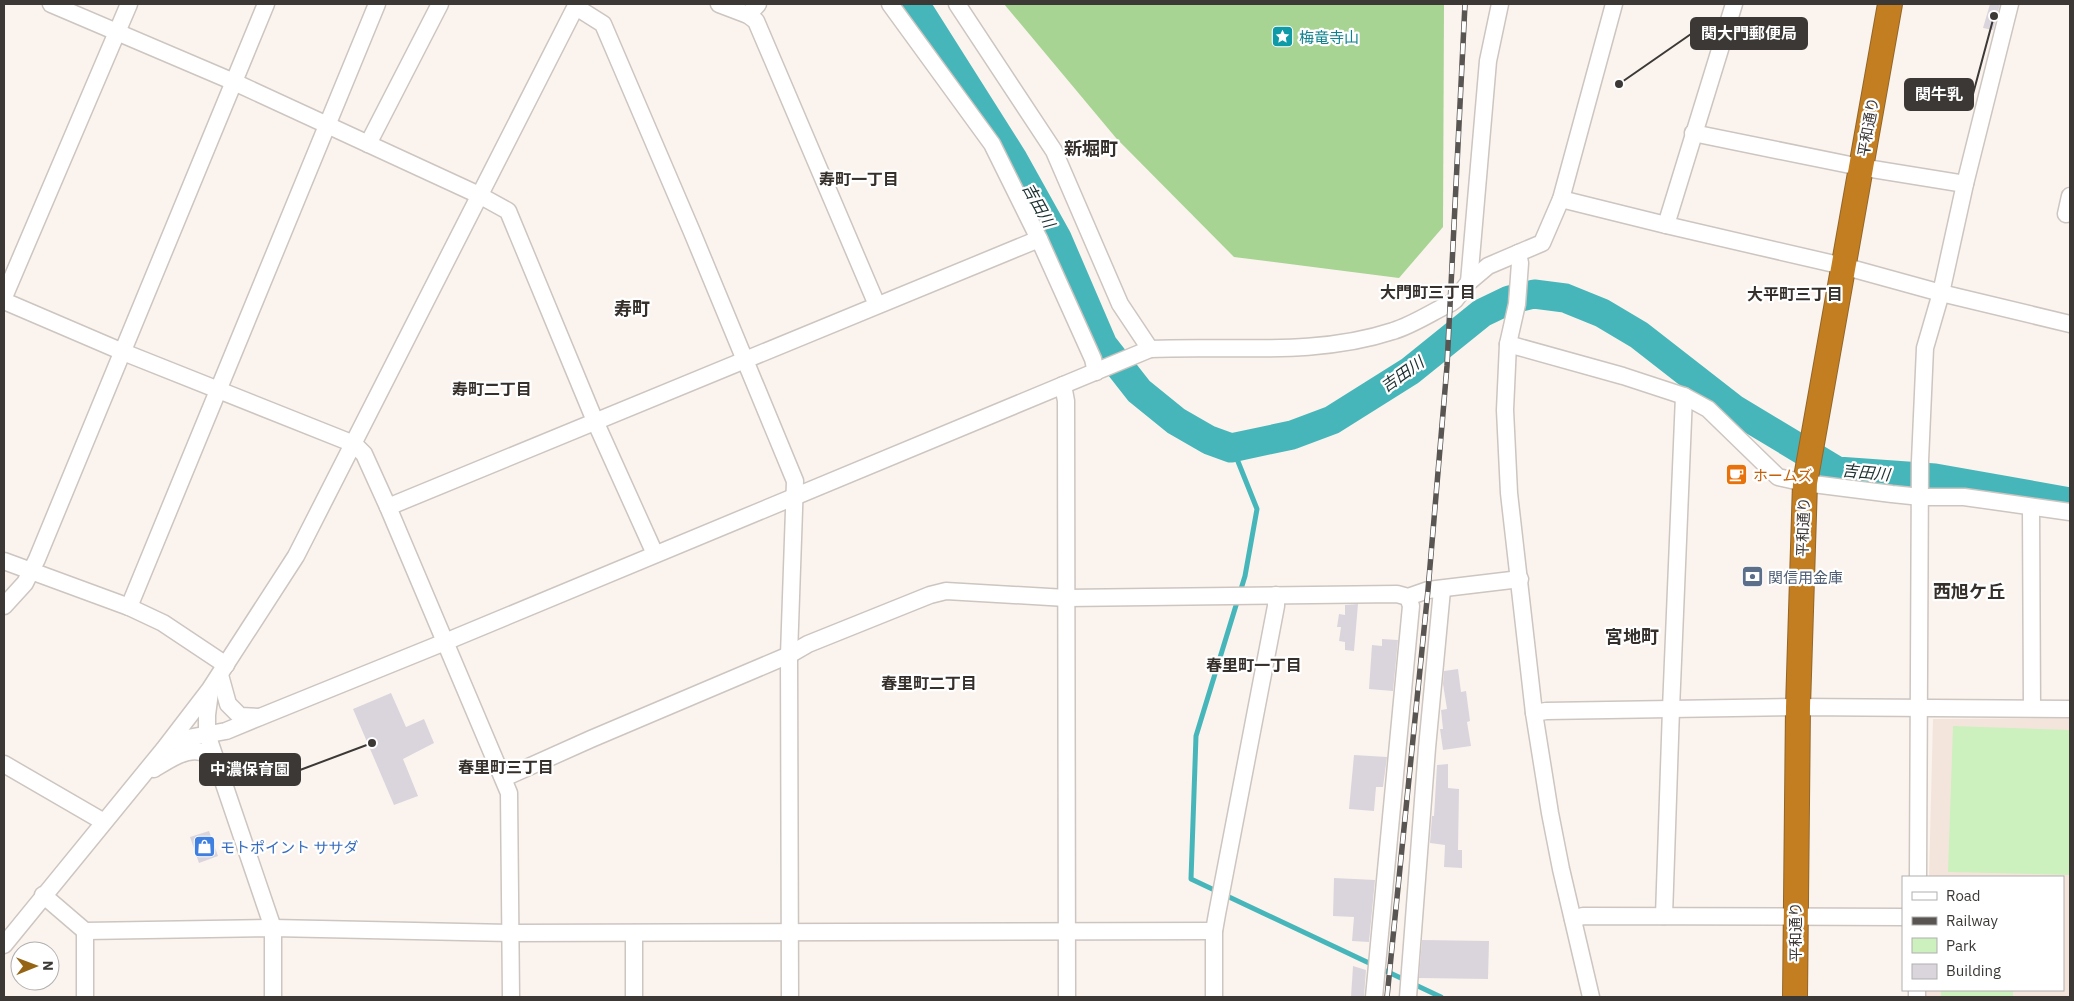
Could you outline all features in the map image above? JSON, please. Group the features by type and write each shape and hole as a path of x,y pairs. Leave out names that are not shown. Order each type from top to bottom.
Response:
{"highway":[{"name":"平和通り","path":"1795,997 1798,707 1806,477 1890,4"}],"street":[{"path":"51,4 234,82 479,195 508,211 595,421 655,554"},
{"path":"4,296 129,4"},
{"path":"4,606 25,583 32,570 266,4"},
{"path":"129,607 377,4"},
{"path":"368,144 440,4"},
{"path":"718,4 753,9 756,22 877,305"},
{"path":"890,4 992,144 1039,238 1093,359 1103,369"},
{"path":"957,4 1054,151 1120,304 1146,351"},
{"path":"1469,282 1488,61 1500,4"},
{"path":"171,741 226,731 1146,351 1190,347 1305,348 1367,338 1394,331 1451,303 1469,282 1488,266 1519,258 1542,243 1561,199 1614,4"},
{"path":"1666,226 1734,4"},
{"path":"1918,876 1920,461 1925,348 1941,293 1965,184 2010,4"},
{"path":"4,945 171,741 223,670 296,556 576,5 604,24 794,481 789,654 790,997"},
{"path":"1693,134 1860,167 1965,184"},
{"path":"2066,214 2070,196"},
{"path":"1561,199 1666,226 1843,266 1941,293 2070,324"},
{"path":"388,507 1039,238"},
{"path":"1519,258 1517,304 1508,344 1505,410 1508,484 1534,713 1550,813 1591,997"},
{"path":"4,301 123,352 354,444 364,454 509,793 511,997"},
{"path":"1508,344 1623,376 1684,396 1708,409 1778,477 1806,477 1921,494 1964,497 2070,512"},
{"path":"1063,385 1066,401 1067,997"},
{"path":"1664,916 1670,708 1684,396"},
{"path":"2031,507 2032,708"},
{"path":"4,560 129,607 163,623 223,670 228,704 240,716 260,717"},
{"path":"504,778 816,641 930,595 946,591 1066,598 1397,594 1408,597 1428,590 1442,590 1520,579"},
{"path":"1408,997 1427,748 1442,590"},
{"path":"1214,997 1214,931 1276,606 1276,595"},
{"path":"1374,997 1411,606 1408,597"},
{"path":"210,689 207,734 273,928 273,997"},
{"path":"1534,713 1546,711 1670,708 1798,707 2070,709"},
{"path":"215,760 219,738 226,731"},
{"path":"141,778 169,760 185,753 202,752 215,760"},
{"path":"4,764 104,822"},
{"path":"43,895 85,931 273,928 634,933 1214,931"},
{"path":"1573,919 1583,916 1902,917"},
{"path":"85,931 85,997"},
{"path":"634,933 634,997"}],"shaded area":[{"path":"2070,718 2070,997 1926,997 1926,991 2064,991 2064,876 1929,876 1933,719"}],"green space":[{"path":"1004,4 1444,4 1443,227 1399,278 1234,257 1116,138"},
{"path":"1953,726 2070,730 2070,875 1948,872"},
{"path":"1941,991 2013,991 2013,997 1941,997"}],"building":[{"path":"1990,4 2000,4 1993,30 1983,28"},
{"path":"1358,604 1354,651 1345,650 1345,642 1339,641 1341,627 1337,627 1339,614 1345,615 1345,605"},
{"path":"1382,639 1398,640 1393,691 1369,689 1372,645 1382,646"},
{"path":"1458,669 1461,692 1466,691 1470,721 1467,722 1471,746 1443,750 1440,729 1443,729 1441,710 1447,709 1443,684 1444,671"},
{"path":"391,693 406,727 424,719 434,743 403,759 418,796 394,805 353,709"},
{"path":"1354,755 1387,757 1383,787 1376,787 1374,811 1349,809"},
{"path":"1448,764 1448,788 1459,789 1458,850 1462,850 1462,868 1444,867 1445,845 1430,843 1432,816 1434,816 1437,765"},
{"name":"モトポイント ササダ","path":"209,831 218,856 199,863 190,837"},
{"path":"1334,878 1375,880 1369,942 1352,941 1354,917 1333,916"},
{"path":"1422,940 1489,941 1488,979 1419,978"},
{"path":"1353,966 1366,970 1364,997 1351,997"}],"waterway":[{"name":"吉田川","path":"915,4 1013,159 1057,238 1103,345 1139,391 1176,421 1209,440 1231,448 1292,435 1332,420 1410,371 1482,313 1509,300 1534,294 1565,298 1602,313 1639,335 1734,409 1837,471 1935,478 2070,502"},
{"path":"1231,448 1257,509 1245,576 1196,736 1191,879 1441,997"}],"railway":[{"path":"1387,997 1428,590 1447,366 1465,4"}],"place":[{"name":"関牛乳","path":"1994,16"},
{"name":"梅竜寺山","path":"1283,37"},
{"name":"関大門郵便局","path":"1619,84"},
{"name":"ホームズ","path":"1737,475"},
{"name":"関信用金庫","path":"1752,577"},
{"name":"中濃保育園","path":"372,743"},
{"name":"モトポイント ササダ","path":"204,847"}],"district":[{"name":"新堀町","path":"1091,148"},
{"name":"寿町一丁目","path":"859,179"},
{"name":"大門町三丁目","path":"1428,292"},
{"name":"大平町三丁目","path":"1795,294"},
{"name":"寿町","path":"632,308"},
{"name":"寿町二丁目","path":"492,389"},
{"name":"西旭ケ丘","path":"1969,591"},
{"name":"宮地町","path":"1632,636"},
{"name":"春里町一丁目","path":"1254,665"},
{"name":"春里町二丁目","path":"929,683"},
{"name":"春里町三丁目","path":"506,767"}]}
